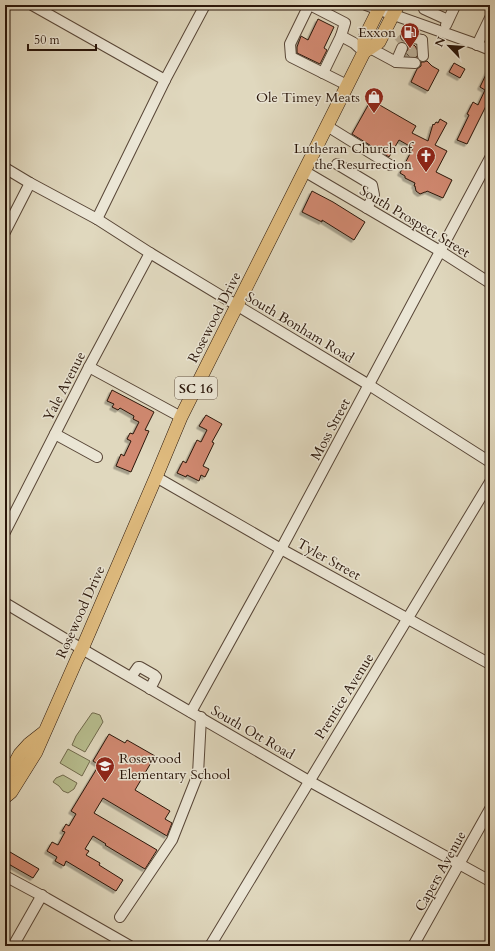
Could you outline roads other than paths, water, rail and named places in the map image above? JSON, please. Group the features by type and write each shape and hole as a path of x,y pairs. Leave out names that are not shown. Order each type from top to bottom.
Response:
{"main road":[{"name":"Rosewood Drive","path":"367,50 364,39 379,7"},
{"name":"Rosewood Drive","path":"5,797 11,792 36,752 82,649 181,417 347,85 367,50 379,42 396,10"},
{"name":"Rosewood Drive","path":"5,781 20,754 29,744 44,732"}],"street":[{"path":"323,73 341,36 345,23 310,5 290,44 291,57 323,73 347,85"},
{"path":"366,5 396,10 414,22 490,50"},
{"path":"423,5 424,9 448,20"},
{"path":"35,6 165,80"},
{"path":"97,219 202,6"},
{"path":"442,32 448,20 452,6"},
{"path":"414,22 406,36 421,48"},
{"path":"477,45 489,23"},
{"path":"421,48 428,27"},
{"path":"341,36 367,50 396,62 412,60"},
{"path":"410,40 421,48"},
{"path":"396,62 400,46"},
{"path":"327,126 390,165"},
{"name":"Moss Street","path":"191,712 281,549 490,158"},
{"path":"337,164 372,185 374,195 367,208"},
{"name":"South Bonham Road","path":"5,168 30,184 97,219 150,253 369,385 490,462"},
{"name":"South Prospect Street","path":"304,171 490,283"},
{"path":"5,232 30,184"},
{"name":"Yale Avenue","path":"5,532 89,367 150,253"},
{"path":"89,367 181,417"},
{"path":"55,434 97,457"},
{"name":"Tyler Street","path":"156,478 281,549 490,664"},
{"name":"Prentice Avenue","path":"210,946 490,482"},
{"name":"South Ott Road","path":"6,606 309,780 490,881"},
{"path":"120,917 172,840 198,774 201,717"},
{"name":"Capers Avenue","path":"414,946 490,809"},
{"path":"5,876 42,895 130,946"},
{"path":"13,946 42,895"}],"tunnel":[{"path":"398,43 406,36"},
{"path":"409,56 417,49"}],"place":[{"name":"Exxon","path":"410,49"},
{"name":"Ole Timey Meats","path":"374,114"},
{"name":"Lutheran Church of the Resurrection","path":"426,173"},
{"name":"Rosewood Elementary School","path":"105,783"}]}
